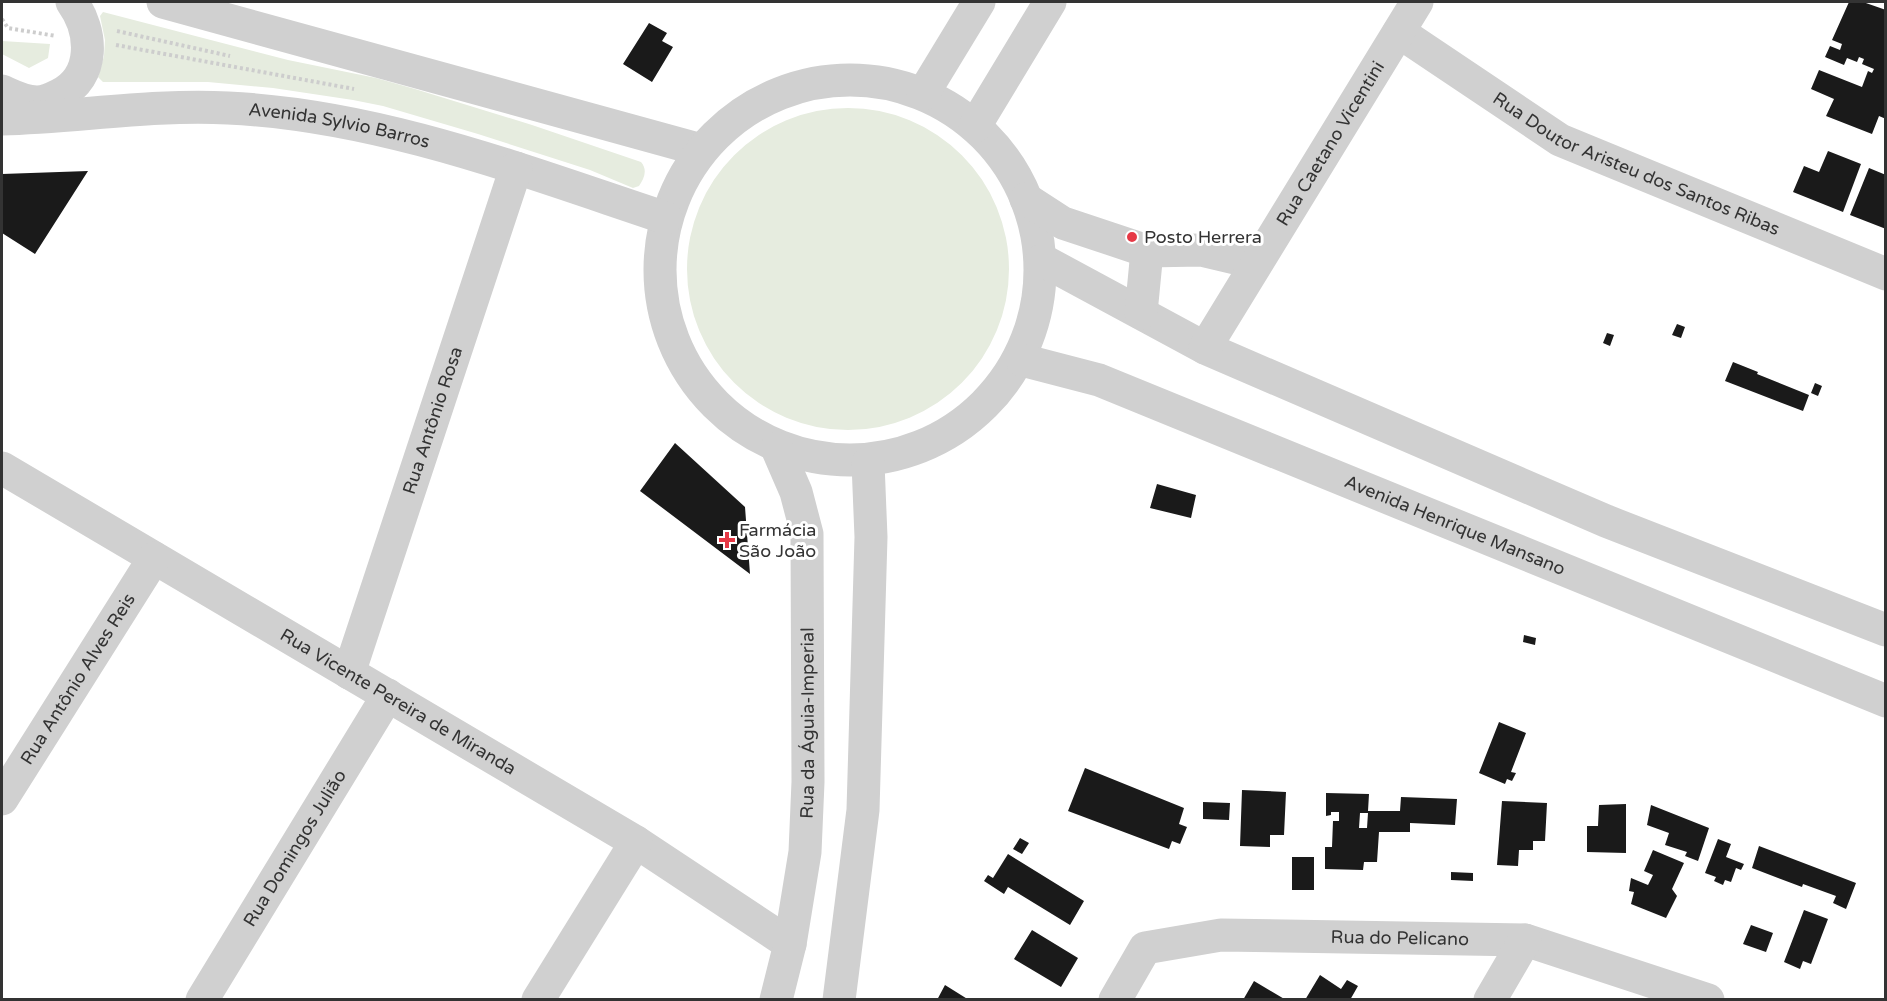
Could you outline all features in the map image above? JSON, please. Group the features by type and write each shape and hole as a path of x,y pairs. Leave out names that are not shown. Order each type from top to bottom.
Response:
{"street":[{"path":"2,91 20,99 39,102 72,88 85,63 88,39 72,2"},
{"path":"163,2 217,8 701,150"},
{"path":"923,94 979,2"},
{"path":"975,126 1050,2"},
{"name":"Rua Caetano Vicentini","path":"1205,348 1418,2"},
{"name":"Rua Doutor Aristeu dos Santos Ribas","path":"1399,32 1560,140 1886,274"},
{"path":"871,81 923,94 975,126 1009,164 1032,210 1042,260 1039,307 1022,360 996,390 938,437 901,454 868,462 831,460 777,448 729,418 692,376 668,327 659,272 666,218 688,168 701,150 729,120 767,98 818,82 871,81"},
{"path":"72,88 185,107"},
{"name":"Avenida Sylvio Barros","path":"2,119 185,107 227,108 317,117 401,136 516,168 666,218"},
{"name":"Rua Antônio Rosa","path":"350,673 516,168"},
{"path":"1026,199 1063,223 1147,251 1202,250 1256,263"},
{"path":"1141,313 1147,251"},
{"path":"1042,260 1205,348 1606,521 1886,630"},
{"name":"Avenida Henrique Mansano","path":"1022,360 1099,380 1886,701"},
{"name":"Rua da Águia-Imperial","path":"777,448 796,492 807,534 808,782 805,852 790,944 777,999"},
{"path":"839,999 863,810 871,537 868,462"},
{"name":"Rua Vicente Pereira de Miranda","path":"2,468 636,842 790,944"},
{"name":"Rua Antônio Alves Reis","path":"4,791 154,558"},
{"name":"Rua Domingos Julião","path":"202,999 388,695"},
{"path":"538,999 636,842"},
{"name":"Rua do Pelicano","path":"1115,999 1145,948 1221,935 1525,940 1708,999"},
{"path":"1490,999 1525,940"}],"shaded area":[{"path":"103,12 288,60 376,78 415,89 641,162 645,171 644,177 639,186 633,188 590,170 478,134 383,106 353,100 273,88 208,82 103,82 98,77 104,56 105,40 100,16"},
{"path":"2,41 50,44 48,58 29,68 2,54"},
{"path":"848,108 895,115 924,127 962,155 990,193 1002,222 1009,269 1002,316 990,345 962,383 924,411 895,423 848,430 801,423 772,411 734,383 706,345 694,316 687,269 694,222 706,193 734,155 772,127 801,115"}],"building":[{"path":"1849,2 1863,2 1886,10 1886,119 1879,116 1872,134 1826,116 1834,99 1811,89 1819,70 1862,87 1868,71 1872,73 1874,69 1862,64 1864,59 1859,57 1857,62 1847,58 1844,65 1825,57 1830,46 1840,50 1842,44 1832,40"},
{"path":"649,23 667,33 662,41 673,47 652,82 623,64"},
{"path":"1828,151 1861,164 1843,212 1793,192 1804,166 1819,172"},
{"path":"1869,168 1886,175 1886,229 1850,215"},
{"path":"88,171 35,254 2,233 2,174"},
{"path":"1677,324 1685,327 1681,338 1672,335"},
{"path":"1607,333 1614,335 1610,346 1603,343"},
{"path":"1733,362 1809,395 1803,411 1725,381"},
{"path":"1815,383 1822,386 1818,396 1811,393"},
{"name":"Farmácia São João","path":"675,443 745,507 750,574 640,491"},
{"path":"1157,484 1196,495 1191,518 1150,508"},
{"path":"1524,635 1536,638 1535,645 1523,642"},
{"path":"1499,722 1526,733 1511,772 1516,773 1512,781 1507,779 1505,784 1479,773"},
{"path":"1085,768 1184,808 1179,824 1187,827 1180,844 1172,841 1169,849 1068,811"},
{"path":"1242,790 1286,792 1284,835 1270,835 1270,847 1240,846"},
{"path":"1326,793 1369,794 1368,811 1400,811 1401,797 1457,799 1455,825 1410,823 1410,832 1379,832 1377,862 1364,862 1363,870 1325,869 1325,847 1332,847 1333,821 1339,821 1339,812 1331,812 1331,815 1326,816","holes":["1360,813 1368,813 1367,828 1359,828"]},
{"path":"1502,801 1547,803 1545,841 1533,841 1533,850 1519,850 1518,866 1497,865"},
{"path":"1203,802 1230,803 1229,820 1203,819"},
{"path":"1626,804 1626,853 1587,852 1587,826 1598,826 1599,805"},
{"path":"1651,805 1709,828 1698,861 1685,856 1687,852 1665,845 1669,833 1647,825"},
{"path":"1020,838 1029,843 1022,854 1013,849"},
{"path":"1718,839 1731,844 1726,857 1744,864 1741,870 1736,868 1731,882 1725,880 1723,885 1714,881 1716,877 1705,873"},
{"path":"1759,846 1856,883 1846,909 1833,903 1836,896 1803,884 1802,887 1752,868"},
{"path":"1653,850 1684,863 1672,889 1677,896 1666,918 1631,904 1634,892 1629,891 1631,878 1648,885 1653,875 1644,871"},
{"path":"1008,854 1084,901 1070,925 1008,887 1004,894 984,881 988,875 993,878"},
{"path":"1292,857 1314,857 1314,890 1292,890"},
{"path":"1451,872 1473,873 1473,881 1451,880"},
{"path":"1804,910 1828,919 1811,964 1803,961 1800,969 1784,962"},
{"path":"1751,925 1773,933 1766,952 1743,944"},
{"path":"1032,930 1078,958 1061,987 1014,959"},
{"path":"1320,975 1341,989 1347,980 1358,986 1350,1000 1305,1000"},
{"path":"1254,981 1286,1000 1243,1000"},
{"path":"945,985 969,1000 937,1000"}],"place":[{"name":"Posto Herrera","path":"1132,237"},
{"name":"Farmácia São João","path":"727,540"}]}
